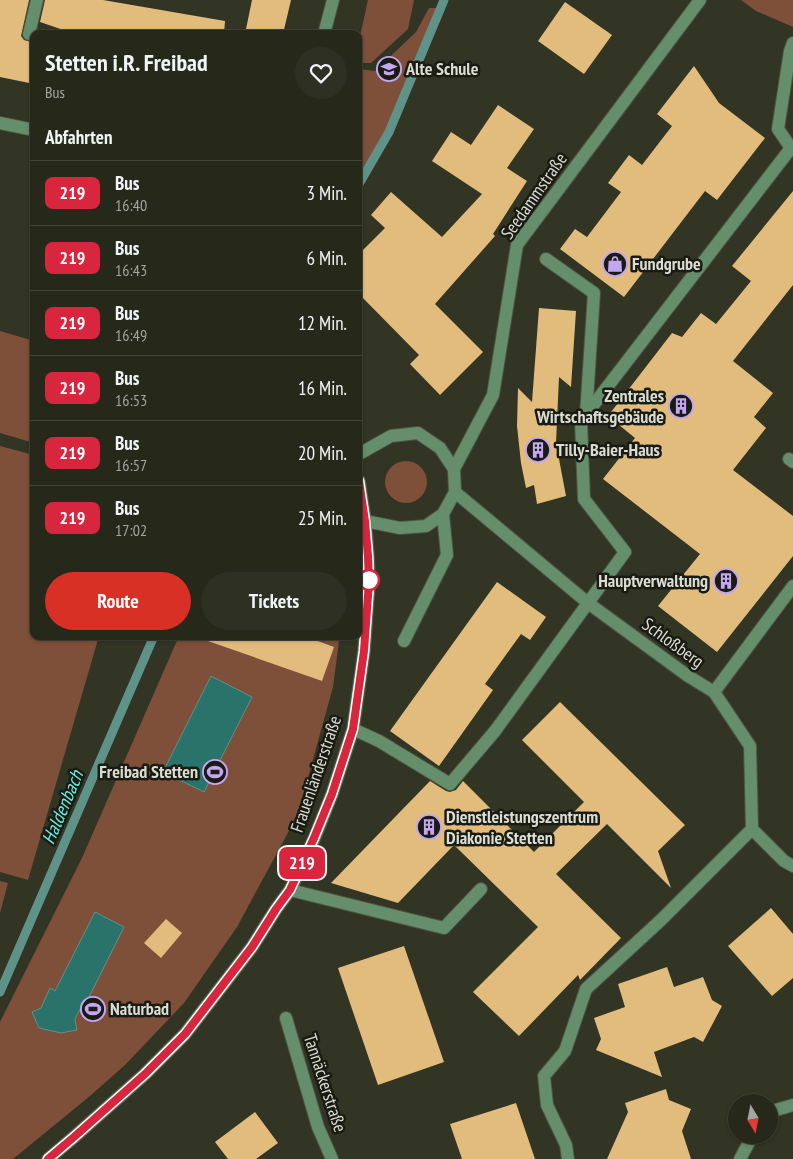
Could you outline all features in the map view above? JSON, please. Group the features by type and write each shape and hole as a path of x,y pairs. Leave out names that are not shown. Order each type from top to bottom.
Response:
{"street":[{"path":"30,34 36,0"},
{"path":"325,30 333,0"},
{"name":"Seedammstraße","path":"454,469 493,395 517,245 700,0"},
{"path":"353,729 379,741 450,784 495,731 625,552 584,499 581,421 792,148 778,129 790,66 790,51 793,43"},
{"path":"0,123 30,129"},
{"path":"546,259 594,294 586,415"},
{"path":"362,452 391,436 418,433 440,448 454,469 456,492 443,514 426,526 400,528 365,521"},
{"name":"Schloßberg","path":"456,492 588,603 688,676 714,692 750,746 752,829"},
{"name":"Frauenländerstraße","path":"48,1159 145,1074 185,1034 252,947 290,890 332,794 353,729 364,651 363,608 369,582 362,501"},
{"path":"404,641 447,555 443,514"},
{"path":"714,692 793,586"},
{"path":"568,1159 566,1145 547,1105 544,1076 565,1051 586,989 661,920 752,829 784,861 793,866"},
{"path":"290,890 444,928 481,889"},
{"name":"Tannäckerstraße","path":"286,1018 318,1127 332,1159"},
{"path":"778,1109 793,1105"},
{"path":"740,1159 748,1144"}],"shaded area":[{"path":"368,0 414,0 408,29 371,63 362,63 361,30"},
{"path":"741,0 793,0 793,27 756,11"},
{"path":"429,8 445,8 405,102 362,186 362,69 375,71 416,32"},
{"path":"0,331 30,340 30,442 0,433"},
{"path":"0,446 30,454 30,640 98,640 28,880 0,872"},
{"path":"406,461 421,467 427,482 421,497 406,503 391,497 385,482 391,467"},
{"path":"177,640 339,641 333,687 298,814 237,927 184,1003 125,1065 13,1159 0,1159 0,1022 82,858"},
{"path":"0,881 8,883 0,913"}],"water":[{"path":"211,676 252,697 204,792 163,772"},
{"path":"95,912 124,927 86,1003 83,1003 75,1019 77,1030 61,1033 39,1028 32,1012 41,1008 50,988 55,991"}],"building":[{"path":"0,0 29,0 21,36 24,40 30,42 30,83 0,77"},
{"path":"45,0 103,0 225,21 224,30 63,30 40,22"},
{"path":"252,0 291,0 284,30 246,30"},
{"path":"565,2 612,35 584,74 538,41"},
{"path":"694,66 719,103 765,138 717,200 705,191 624,297 560,249 575,229 587,237 621,192 608,183 629,155 642,165 672,126 657,114"},
{"path":"498,105 534,129 507,168 527,181 493,234 495,236 435,304 483,352 440,395 410,364 419,355 362,297 362,251 385,228 371,215 391,192 442,237 482,194 432,161 451,132 471,145"},
{"path":"793,191 793,285 733,361 773,393 754,417 766,428 733,470 793,516 793,556 717,652 658,606 700,554 603,479 635,438 608,416 672,333 682,337 701,313 716,324 751,281 732,266"},
{"path":"539,308 576,311 571,387 559,377 556,443 566,496 537,504 534,485 526,488 517,426 518,388 532,402"},
{"path":"497,582 546,617 530,640 521,634 485,684 493,690 439,766 390,731"},
{"path":"205,640 315,640 334,647 322,681"},
{"path":"560,702 685,825 658,851 671,888 607,824 556,874 621,938 580,980 578,975 519,1036 473,992 538,927 454,845 398,903 331,883 430,781 450,792 456,790 463,781 534,852 584,802 522,740"},
{"path":"771,908 793,934 793,978 772,996 728,946"},
{"path":"166,919 182,933 161,958 144,943"},
{"path":"404,946 444,1062 378,1085 338,968"},
{"path":"667,967 674,987 703,977 712,1000 722,1006 703,1042 694,1037 654,1052 662,1077 596,1050 601,1039 594,1018 625,1007 618,984"},
{"path":"666,1089 669,1100 691,1109 682,1131 691,1159 607,1159 628,1112 625,1103"},
{"path":"516,1103 535,1159 462,1159 450,1124"},
{"path":"255,1112 278,1143 256,1159 228,1159 215,1142"}],"waterway":[{"name":"Haldenbach","path":"362,179 389,132 444,0"},
{"name":"Haldenbach","path":"0,992 152,640"}],"bus line":[{"name":"219","path":"48,1159 145,1074 185,1034 252,947 290,890 332,794 353,729 364,651 369,582 362,501"}],"place":[{"name":"Alte Schule","path":"389,69"},
{"name":"Fundgrube","path":"615,264"},
{"name":"Zentrales Wirtschaftsgebäude","path":"681,406"},
{"name":"Tilly-Baier-Haus","path":"538,450"},
{"name":"Hauptverwaltung","path":"726,581"},
{"name":"Freibad Stetten","path":"215,772"},
{"name":"Dienstleistungszentrum Diakonie Stetten","path":"429,827"},
{"name":"Naturbad","path":"93,1009"}]}
